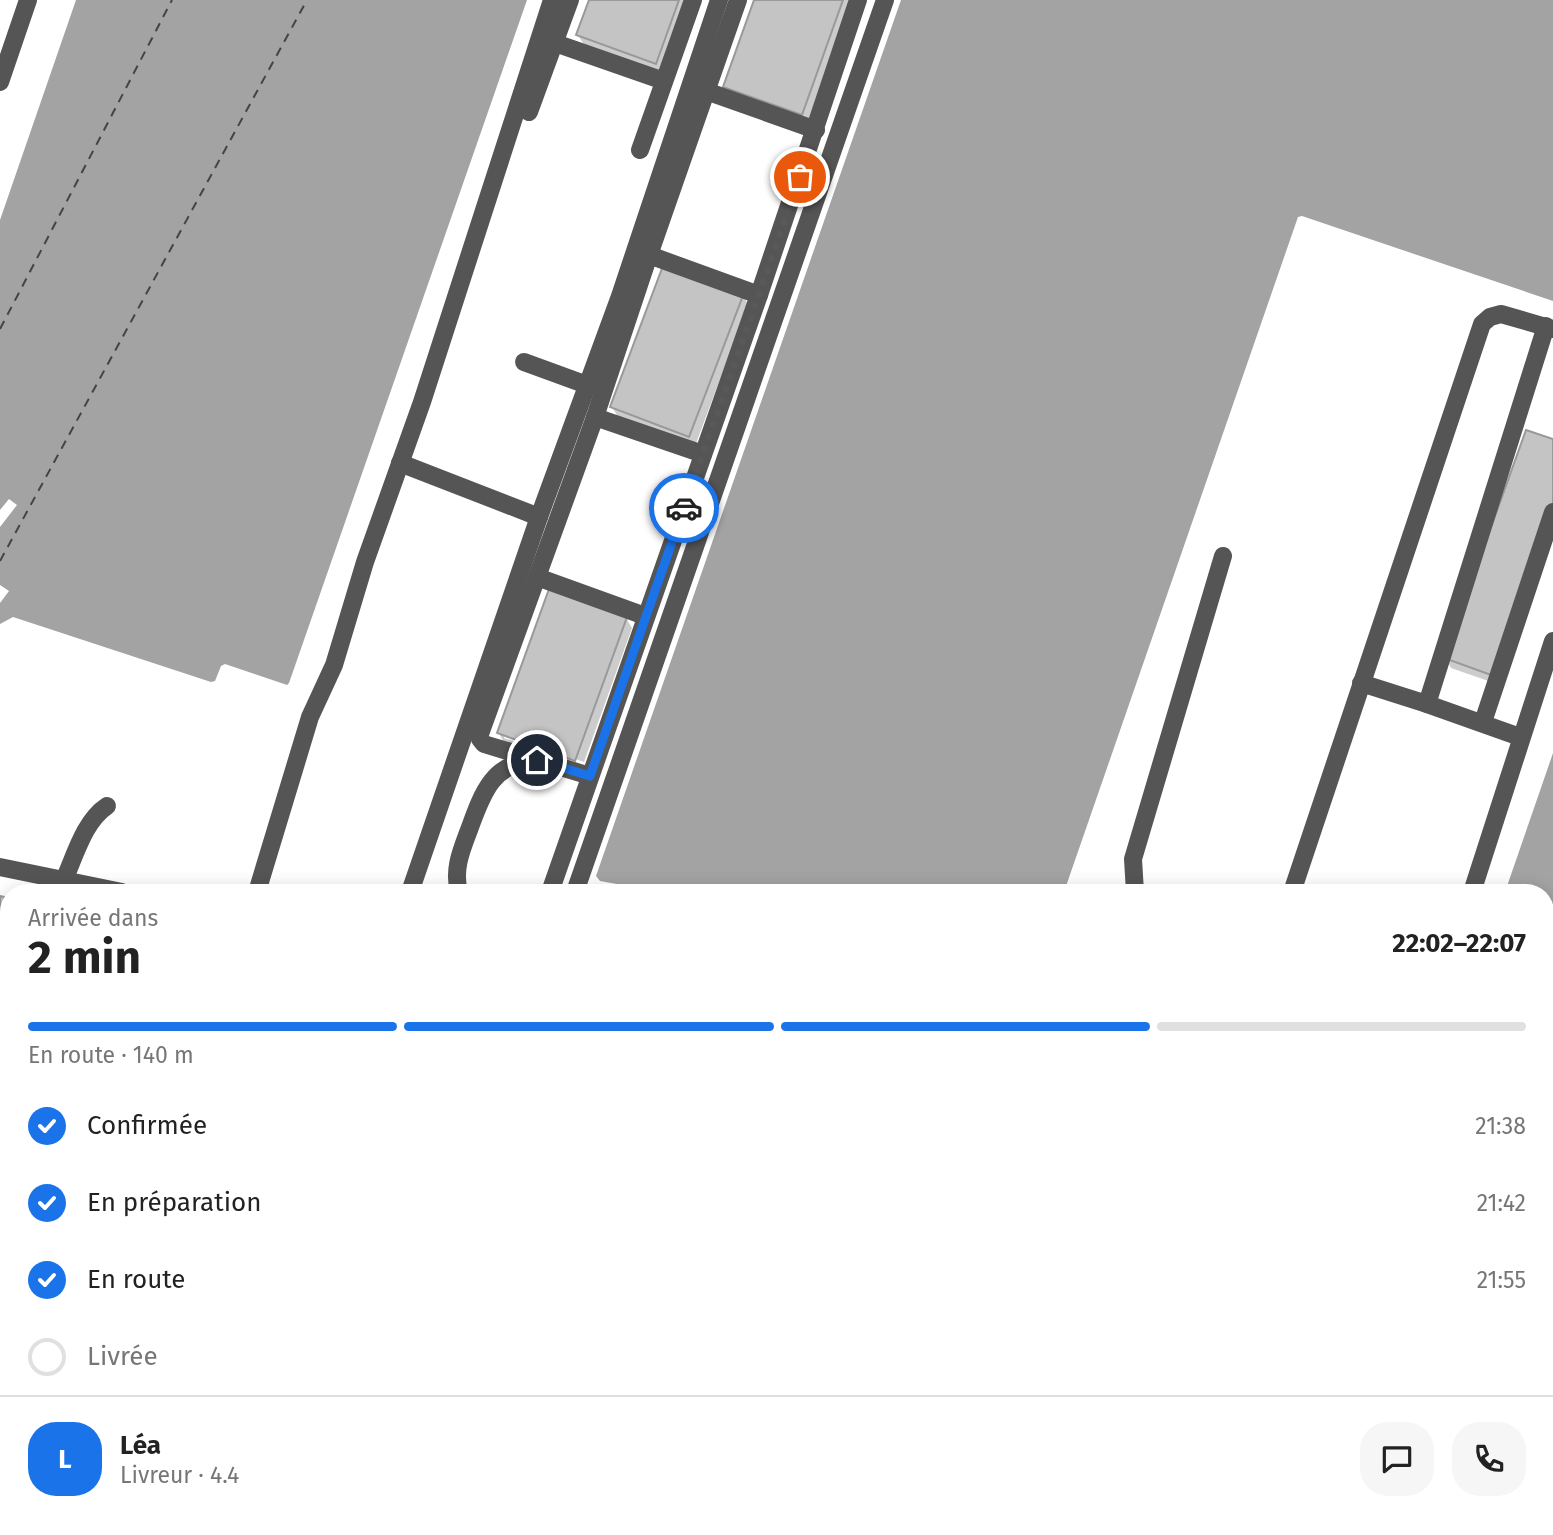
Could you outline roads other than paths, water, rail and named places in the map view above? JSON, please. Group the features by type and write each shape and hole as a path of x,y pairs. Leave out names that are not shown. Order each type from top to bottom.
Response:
{"street":[{"path":"0,82 28,0"},
{"path":"259,884 310,717 334,665 365,562 426,390 552,0"},
{"path":"529,112 570,0"},
{"path":"640,150 693,0"},
{"path":"413,884 539,517 620,296 719,0"},
{"path":"590,776 484,744 480,739 595,417 738,0"},
{"path":"553,884 816,130 858,0"},
{"path":"577,884 604,794 885,0"},
{"path":"555,43 664,81"},
{"path":"706,91 816,130"},
{"path":"649,255 759,295"},
{"path":"1295,884 1482,324 1490,317 1501,314 1549,328 1427,704"},
{"path":"524,362 587,385"},
{"path":"595,417 703,454"},
{"path":"400,463 539,517"},
{"path":"1483,722 1553,512"},
{"path":"1135,884 1133,859 1223,556"},
{"path":"537,578 645,615"},
{"path":"1474,884 1553,641"},
{"path":"1361,683 1483,722 1520,737"},
{"path":"456,884 457,863 480,798 501,771 511,765 531,764 604,794"},
{"path":"64,880 90,822 107,806"},
{"path":"0,867 83,884"}]}
